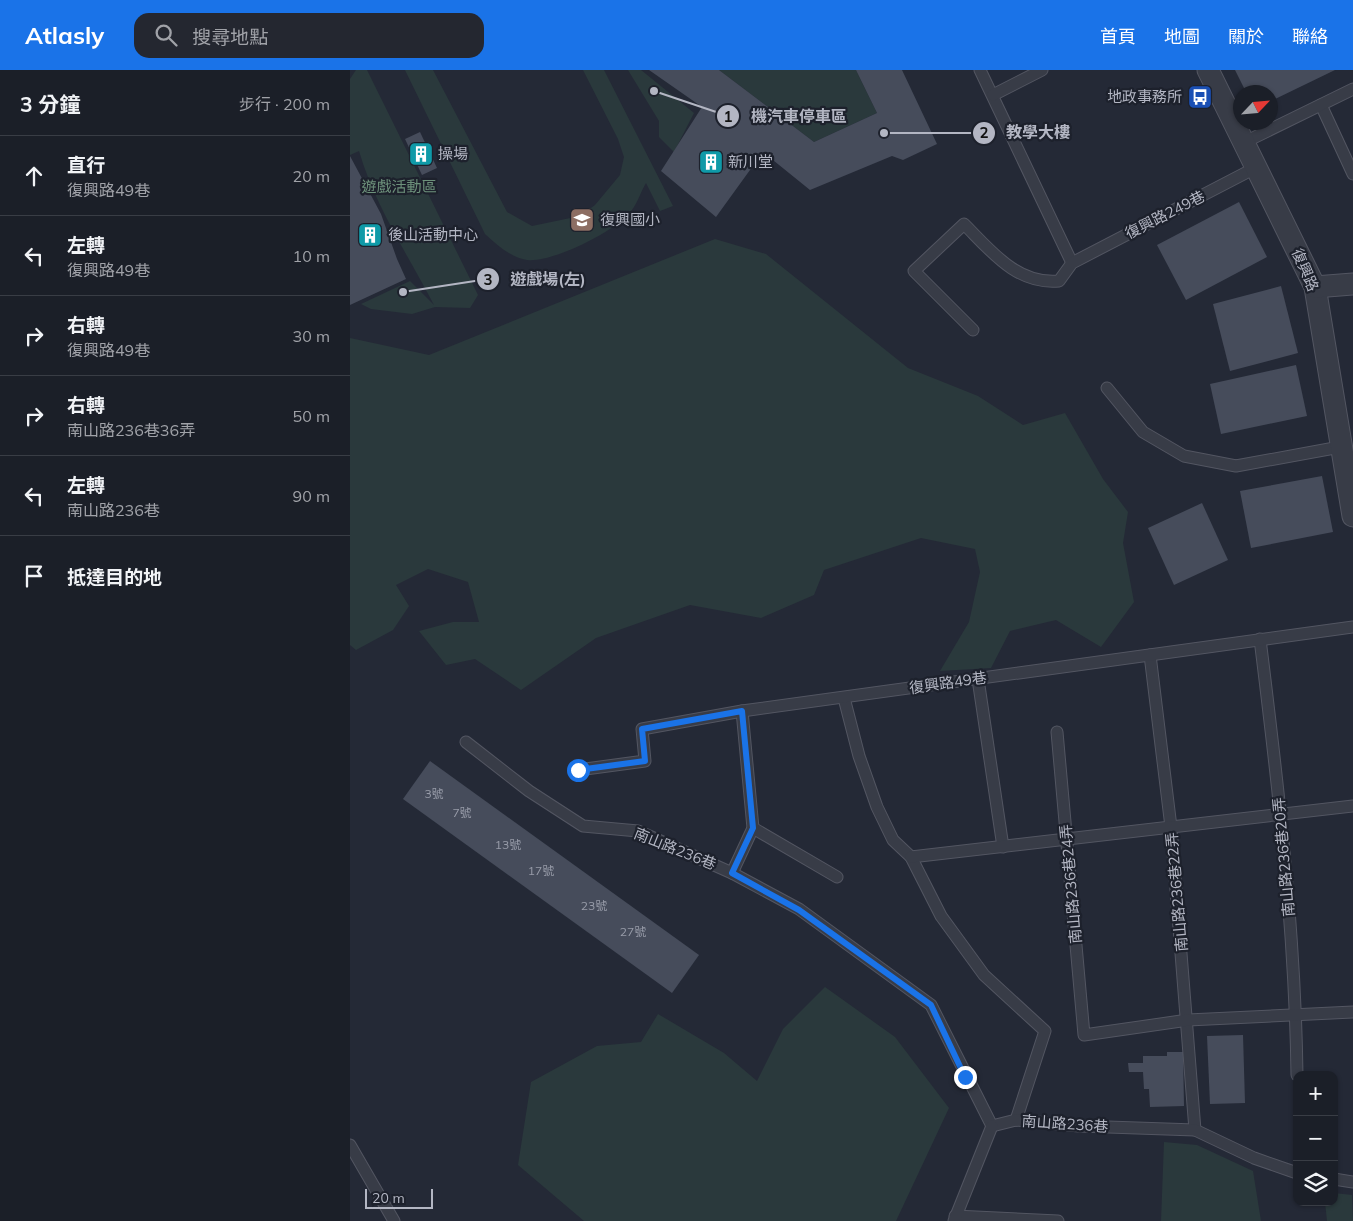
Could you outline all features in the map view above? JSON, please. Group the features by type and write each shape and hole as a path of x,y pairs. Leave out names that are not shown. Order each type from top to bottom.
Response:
{"street":[{"name":"復興路","path":"1208,70 1258,168 1315,287 1340,447 1353,516"},
{"path":"1315,287 1353,284"}],"lane":[{"path":"973,330 914,271 964,224 1009,268 1044,283 1059,281 1072,263 980,70"},
{"path":"993,95 1042,70"},
{"path":"1245,142 1353,88"},
{"path":"1321,104 1353,174"},
{"name":"復興路249巷","path":"1072,263 1258,168"},
{"path":"1107,388 1143,432 1184,456 1236,466 1340,447"},
{"name":"復興路49巷","path":"578,770 645,761 642,729 742,711 1353,626"},
{"name":"南山路236巷20弄","path":"1260,639 1281,814 1296,1015 1297,1071"},
{"name":"南山路236巷22弄","path":"1150,655 1172,827 1195,1130"},
{"path":"978,679 1003,847"},
{"path":"844,698 858,756 877,807 893,840 911,857 941,916 984,975 1045,1030 1016,1120"},
{"path":"732,873 753,828 742,711"},
{"name":"南山路236巷24弄","path":"1057,732 1084,1035 1188,1020"},
{"name":"南山路236巷","path":"466,742 528,791 583,826 638,831 732,873 799,910 931,1005 992,1126 1016,1120 1079,1126 1195,1130 1254,1158 1293,1172"},
{"path":"911,857 1353,806"},
{"path":"753,828 838,877"},
{"path":"1188,1020 1353,1012"},
{"path":"992,1126 954,1219 1058,1221"},
{"path":"350,1145 394,1221"},
{"path":"1338,1180 1353,1182"}],"green space":[{"name":"遊戲活動區","path":"356,70 367,70 478,295 470,308 435,307 412,314 371,309 361,304 410,281 434,305 383,211 359,151 350,155 350,79"},
{"path":"405,70 433,70 507,212 532,226 580,216 595,205 620,175 624,157 618,139 583,70 604,70 673,206 660,211 646,183 632,210 613,227 599,236 567,251 538,260 527,260 509,253 485,234"},
{"path":"628,70 641,70 694,113 674,152 659,137 659,121"},
{"path":"719,70 856,70 877,113 814,142"},
{"path":"715,239 766,254 908,368 978,396 1023,425 1065,413 1103,479 1128,512 1123,543 1134,602 1101,647 1056,620 1010,631 991,668 940,671 969,622 980,572 975,549 921,538 824,570 814,595 761,618 690,605 596,638 521,690 475,659 446,665 419,631 453,622 479,622 468,582 428,569 396,585 409,606 393,630 356,650 350,645 350,338 429,355"},
{"path":"825,987 895,1037 949,1108 896,1221 584,1221 518,1165 531,1082 597,1046 641,1042 658,1014 724,1053 757,1081 783,1029"},
{"path":"1164,1142 1197,1145 1253,1171 1261,1221 1161,1221"},
{"path":"1338,1193 1352,1195 1353,1221 1327,1221 1325,1206 1338,1206"}],"building":[{"path":"649,70 719,70 814,142 877,113 856,70 902,70 937,144 903,160 892,156 810,190 763,152 716,217 661,171 702,107"},
{"path":"1235,70 1335,70 1278,98 1278,85 1242,85"},
{"name":"操場","path":"420,132 437,168 422,175 405,139"},
{"name":"後山活動中心","path":"350,156 381,214 406,279 350,305"},
{"path":"1239,202 1267,257 1186,300 1157,245"},
{"path":"1281,286 1298,353 1230,371 1213,304"},
{"path":"1296,365 1307,416 1221,434 1210,384"},
{"path":"1322,476 1333,532 1251,548 1240,491"},
{"path":"1202,503 1228,560 1174,585 1148,528"},
{"path":"430,761 699,955 672,993 403,799"},
{"path":"1243,1035 1245,1103 1210,1104 1207,1036"},
{"path":"1167,1052 1183,1052 1184,1106 1150,1107 1149,1089 1144,1089 1143,1072 1129,1072 1128,1063 1143,1063 1143,1056 1167,1056"}],"place":[{"name":"機汽車停車區","path":"654,91"},
{"name":"地政事務所","path":"1200,97"},
{"name":"教學大樓","path":"884,133"},
{"name":"操場","path":"421,154"},
{"name":"新川堂","path":"711,162"},
{"name":"復興國小","path":"582,220"},
{"name":"後山活動中心","path":"370,235"},
{"name":"遊戲場(左)","path":"403,292"}],"route":[{"path":"578,770 645,761 642,729 742,711 753,828 732,873 799,910 931,1005 965,1077"}]}
